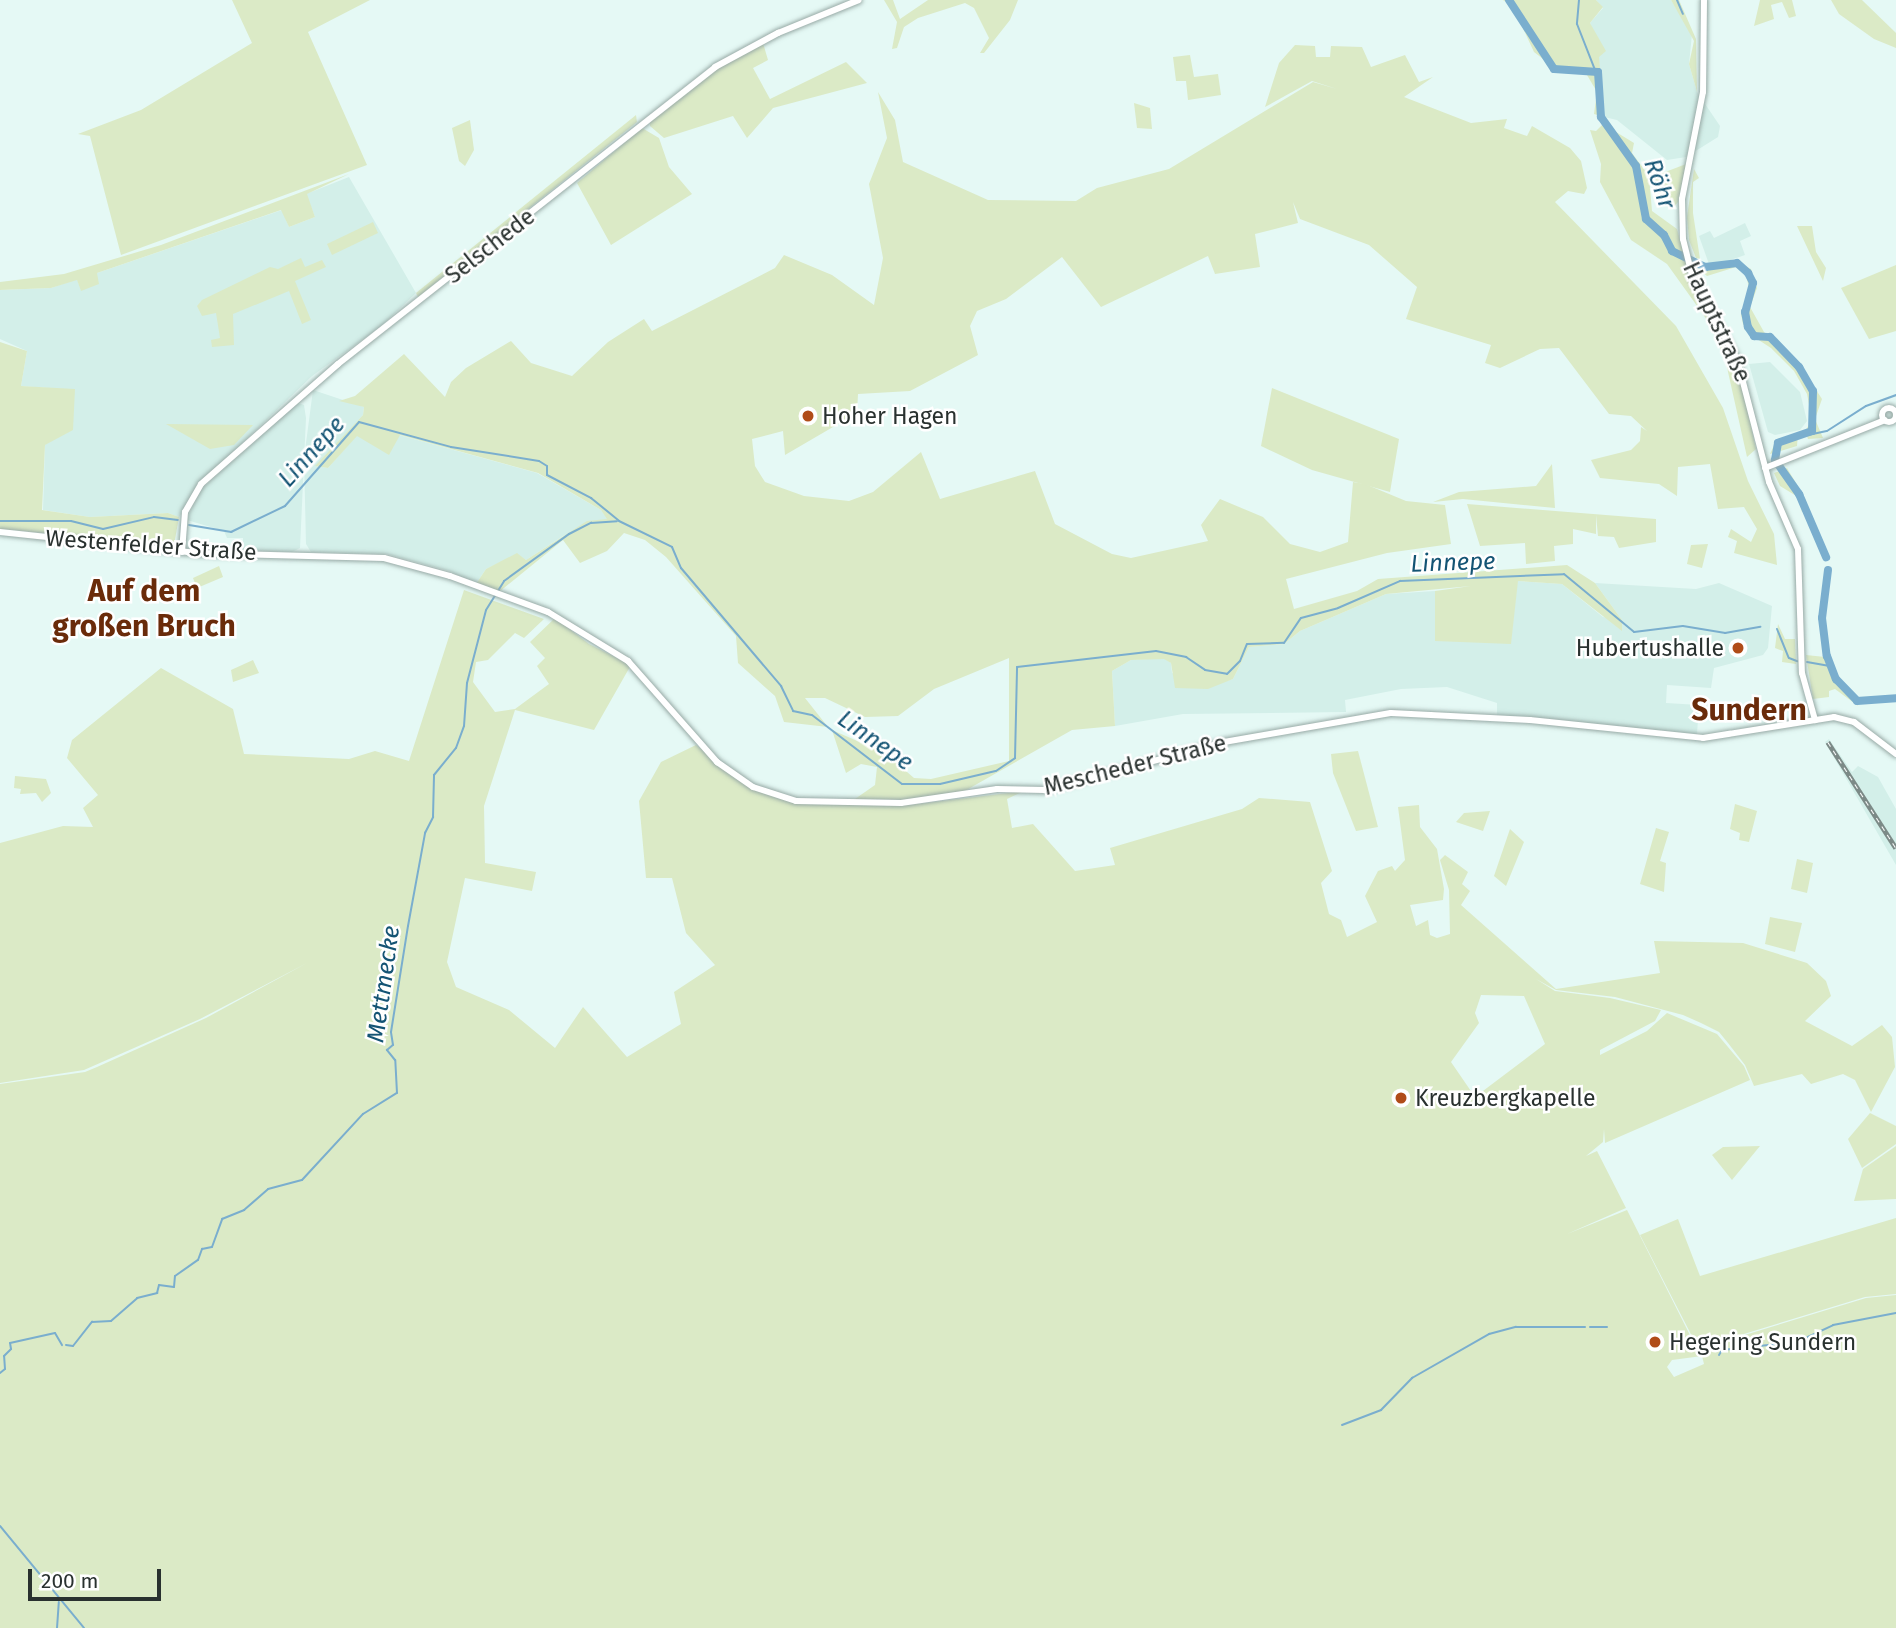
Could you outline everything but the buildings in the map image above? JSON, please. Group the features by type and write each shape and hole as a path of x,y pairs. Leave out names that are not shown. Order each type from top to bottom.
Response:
{"main road":[{"name":"Selschede","path":"182,552 185,512 201,484 338,364 715,67 771,36 859,0"},
{"name":"Hauptstraße","path":"1704,0 1703,92 1682,199 1684,246 1690,269 1741,369 1768,467 1801,561 1802,673 1815,720"},
{"path":"1768,467 1885,420 1887,408 1896,414"},
{"name":"Westenfelder Straße","path":"0,532 182,552 303,555"},
{"name":"Mescheder Straße","path":"303,555 393,559 548,612 633,664 717,762 753,788 796,801 915,802 997,789 1045,790 1224,742 1391,713 1530,720 1690,738 1781,729 1815,720 1844,718 1896,754"}],"shaded area":[{"path":"1596,0 1671,0 1692,34 1689,64 1697,92 1720,126 1718,137 1686,157 1667,160 1617,120 1604,117 1596,40 1590,23 1603,8"},
{"path":"349,177 416,293 380,327 312,376 202,482 179,517 168,513 90,517 43,510 45,445 75,390 21,386 27,351 0,339 0,290 51,288 77,279 81,290 97,273 282,210 289,227 315,217 306,194"},
{"path":"1745,223 1751,236 1740,241 1745,255 1710,267 1699,236 1710,231 1714,238"},
{"path":"1770,362 1800,392 1807,421 1800,430 1775,435 1768,432 1749,364"},
{"path":"313,390 364,407 363,415 316,466 328,468 356,436 399,435 537,473 601,510 608,519 563,536 526,560 517,554 486,569 476,584 449,571 387,554 311,552 306,544 304,458"},
{"path":"298,403 304,405 306,418 300,548 292,552 243,550 243,538 227,538 224,531 187,520 198,492"},
{"path":"1518,581 1562,584 1603,617 1622,620 1595,583 1696,589 1719,583 1772,606 1768,648 1763,655 1714,668 1711,688 1667,685 1666,703 1699,705 1697,734 1497,715 1497,703 1447,687 1401,689 1345,700 1346,712 1183,714 1115,726 1112,671 1131,660 1164,658 1171,663 1172,673 1213,685 1233,679 1249,647 1284,644 1300,631 1386,594 1435,591 1436,641"},
{"path":"1829,739 1852,772 1858,766 1878,777 1896,809 1896,865 1825,742"}],"green space":[{"path":"232,0 370,0 308,32 367,165 121,255 90,136 78,134 141,110 252,43"},
{"path":"884,0 893,0 900,19 928,0 1018,0 1010,20 984,53 980,53 989,38 974,8 965,3 918,18 904,27 897,48 892,49 897,22"},
{"path":"1503,0 1596,0 1603,7 1590,23 1606,51 1599,57 1604,117 1594,114 1597,92 1587,75 1556,69 1534,52 1513,7"},
{"path":"1671,0 1679,0 1696,39 1697,92 1689,64 1694,41"},
{"path":"1760,0 1792,0 1796,16 1789,18 1782,2 1771,5 1774,19 1754,26"},
{"path":"1831,0 1862,0 1896,33 1896,48 1874,39 1839,14"},
{"path":"763,43 768,60 753,68 770,99 846,62 867,83 773,108 747,138 733,116 664,138 650,126 650,120 714,71"},
{"path":"1295,45 1315,46 1316,57 1330,57 1331,46 1362,47 1371,67 1405,55 1419,82 1433,77 1404,97 1471,123 1507,119 1504,128 1527,136 1532,126 1570,148 1581,161 1587,188 1584,194 1568,191 1555,202 1676,326 1723,408 1748,481 1774,534 1777,565 1734,553 1737,541 1728,537 1731,529 1751,542 1757,529 1744,507 1718,509 1710,464 1678,467 1677,496 1659,484 1600,478 1591,460 1631,450 1640,441 1641,427 1647,431 1631,416 1609,414 1559,348 1540,349 1500,368 1485,363 1491,345 1406,319 1417,287 1369,245 1300,219 1293,202 1298,223 1255,234 1260,267 1215,274 1208,256 1101,307 1062,257 1006,299 977,311 970,326 978,355 910,391 858,394 857,413 785,455 783,431 752,439 755,466 765,482 804,496 849,501 873,492 921,452 940,499 1035,471 1055,524 1112,554 1131,558 1208,541 1201,525 1220,499 1263,517 1290,544 1320,552 1348,542 1353,482 1365,484 1406,501 1445,505 1451,544 1387,553 1286,579 1294,609 1357,591 1378,579 1567,565 1595,583 1622,620 1622,631 1562,584 1518,581 1511,644 1435,641 1435,591 1471,586 1386,594 1300,631 1284,644 1249,647 1233,679 1208,689 1175,688 1171,663 1164,659 1131,660 1112,671 1115,726 1072,730 963,792 909,800 855,799 875,785 877,767 861,764 846,773 832,730 885,753 914,778 931,779 1009,761 1009,658 934,689 898,716 865,717 825,698 805,698 828,727 784,722 775,696 738,663 736,636 666,557 645,540 624,533 607,551 580,563 563,540 499,592 476,584 486,569 517,553 526,560 587,521 607,519 601,510 538,473 400,435 389,455 357,436 328,468 315,466 363,415 364,407 339,401 355,396 404,354 445,397 451,382 466,368 511,341 531,363 572,376 608,342 644,319 652,331 775,268 784,255 832,275 874,305 883,258 869,184 887,138 878,92 895,120 903,162 988,200 1076,201 1097,188 1169,169 1313,82 1337,89 1312,81 1265,107 1279,63"},
{"path":"1190,55 1194,77 1218,74 1221,95 1188,100 1186,81 1176,81 1173,57"},
{"path":"1134,103 1150,108 1152,129 1137,128"},
{"path":"636,115 637,122 418,297 416,293"},
{"path":"470,120 474,150 465,166 459,161 452,128"},
{"path":"1603,124 1634,143 1632,153 1649,176 1652,211 1677,229 1691,281 1738,368 1756,449 1747,457 1726,363 1710,324 1667,264 1631,240 1600,182 1601,164 1590,130 1596,131"},
{"path":"642,128 659,138 669,167 692,194 611,245 577,183"},
{"path":"1686,164 1678,202 1674,207 1659,205 1655,176"},
{"path":"1694,169 1699,178 1693,182 1693,213 1700,259 1696,258 1689,240 1687,217"},
{"path":"349,174 307,194 315,217 289,227 281,210 97,273 99,284 81,291 77,280 51,288 0,290 0,282 64,274 161,245"},
{"path":"373,222 378,233 332,255 327,244"},
{"path":"1797,226 1812,226 1816,252 1826,268 1823,281"},
{"path":"301,258 305,267 322,260 326,267 295,281 311,320 302,324 289,291 233,314 234,345 212,347 211,340 220,338 216,313 202,316 197,306 202,300 270,267 278,269"},
{"path":"1735,261 1751,269 1757,288 1750,307 1764,332 1798,362 1822,399 1815,419 1823,438 1808,439 1805,431 1812,420 1807,394 1794,371 1771,348 1751,335 1743,324 1741,314 1749,288 1745,271 1736,267 1707,276 1698,268 1712,269"},
{"path":"1896,265 1896,331 1869,339 1841,288"},
{"path":"0,342 27,351 21,386 75,389 73,430 45,445 42,510 90,517 168,513 179,517 174,545 0,529"},
{"path":"1272,388 1399,439 1390,492 1312,470 1261,446"},
{"path":"166,424 253,425 234,445 210,449"},
{"path":"1798,434 1797,446 1770,454 1777,439"},
{"path":"1552,464 1555,508 1463,499 1433,502 1459,492 1536,486"},
{"path":"1787,468 1806,500 1807,508 1802,512 1798,497 1780,486 1774,473"},
{"path":"1467,504 1656,519 1656,542 1619,548 1614,537 1598,536 1596,515 1596,534 1573,529 1573,544 1554,546 1555,561 1526,564 1525,543 1480,546"},
{"path":"1708,544 1702,568 1687,564 1691,545"},
{"path":"219,566 223,577 197,588 193,578"},
{"path":"464,590 544,619 524,638 515,633 488,660 476,662 473,682 495,712 515,709 549,684 537,666 545,658 530,642 555,618 589,644 631,665 594,730 515,710 484,806 485,863 536,872 532,891 465,878 447,962 456,987 509,1010 555,1048 583,1007 627,1057 681,1024 674,992 715,965 686,933 672,878 646,878 639,801 661,762 696,745 751,788 803,804 909,805 1024,791 1007,799 1012,828 1033,824 1075,871 1115,865 1110,848 1242,809 1259,798 1310,802 1332,871 1321,883 1329,914 1341,920 1347,937 1377,922 1365,896 1378,871 1392,866 1395,871 1405,860 1398,807 1419,805 1420,827 1437,849 1444,889 1443,900 1410,905 1416,926 1428,920 1430,935 1437,938 1450,934 1449,890 1440,860 1445,855 1468,872 1462,884 1470,891 1461,905 1556,989 1660,973 1654,941 1743,943 1807,963 1826,981 1831,996 1805,1021 1852,1046 1882,1025 1892,1037 1895,1067 1871,1112 1855,1080 1843,1074 1811,1084 1802,1074 1754,1086 1745,1065 1719,1032 1701,1023 1683,1015 1615,997 1556,990 1536,979 1555,991 1610,998 1661,1010 1655,1021 1600,1050 1600,1055 1647,1031 1667,1013 1717,1034 1744,1066 1750,1080 1605,1143 1604,1129 1603,1142 1586,1156 1597,1151 1626,1208 1567,1234 1627,1210 1700,1355 1699,1349 1866,1298 1896,1295 1896,1628 0,1628 0,1084 85,1072 206,1018 307,963 200,1019 84,1070 0,1083 0,843 63,826 93,827 83,808 98,795 67,758 72,740 161,668 233,709 244,754 349,759 375,751 409,761","holes":["1481,995 1524,996 1545,1044 1475,1097 1451,1062 1479,1023 1475,1013","1702,1356 1704,1364 1674,1377 1667,1367 1672,1360"]},
{"path":"1778,624 1785,639 1795,639 1796,664 1782,662 1783,651 1775,648"},
{"path":"1823,630 1837,676 1858,706 1835,689 1829,691 1829,697 1813,699 1806,655 1825,657"},
{"path":"253,660 259,673 233,682 231,670"},
{"path":"1358,751 1378,827 1356,831 1333,773 1331,754"},
{"path":"15,776 46,779 51,793 42,802 36,793 20,794 21,789 14,788"},
{"path":"1735,804 1757,811 1749,842 1739,840 1740,833 1730,829"},
{"path":"1490,811 1483,831 1456,822 1464,813"},
{"path":"1656,828 1669,832 1660,861 1666,863 1664,892 1640,884"},
{"path":"1510,829 1524,842 1506,886 1494,876"},
{"path":"1797,859 1813,863 1807,893 1791,889"},
{"path":"1770,917 1802,923 1795,952 1765,944"},
{"path":"1870,1113 1896,1126 1896,1144 1862,1168 1848,1139"},
{"path":"1760,1146 1732,1180 1712,1155 1723,1147"},
{"path":"1896,1146 1896,1199 1854,1201 1863,1169"},
{"path":"1896,1218 1896,1294 1865,1297 1698,1348 1640,1235 1678,1219 1700,1276"}],"waterway":[{"name":"Röhr","path":"1509,0 1554,69 1598,72 1601,117 1636,166 1646,219 1664,235 1672,251 1705,267 1737,263 1748,273 1753,283 1745,312 1748,327 1754,336 1770,337 1799,367 1813,391 1812,431 1778,443 1775,460 1799,494 1826,557"},
{"path":"1579,0 1577,24 1595,70"},
{"path":"1677,0 1683,14"},
{"path":"1808,435 1827,431 1866,406 1896,395"},
{"name":"Linnepe","path":"189,525 231,532 285,506 359,422 451,447 539,461 547,466 547,475 591,498 619,521 672,547 681,568 781,686 793,711 812,715 902,784 940,784 996,771 1015,758 1017,667 1156,651 1186,657 1205,670 1227,674 1240,661 1247,644 1284,643 1301,618 1338,608 1400,581 1564,574 1634,632 1683,626 1725,633 1760,627"},
{"name":"Linnepe","path":"0,521 71,521 103,529 154,517 178,520"},
{"name":"Mettmecke","path":"66,1345 73,1346 92,1322 111,1321 137,1298 157,1293 159,1285 174,1287 175,1276 198,1260 202,1249 212,1247 222,1219 244,1210 268,1189 302,1180 363,1114 397,1093 395,1060 387,1050 393,1045 391,1032 408,926 425,833 433,817 434,775 456,748 464,726 467,683 486,610 504,581 569,534 591,523 617,521"},
{"name":"Röhr","path":"1828,570 1822,618 1827,656 1836,679 1857,701 1896,698"},
{"name":"Linnepe","path":"1777,629 1789,658 1797,661"},
{"name":"Linnepe","path":"1807,662 1830,666"},
{"path":"1719,1355 1722,1350 1797,1342 1833,1325 1896,1313"},
{"path":"1342,1425 1381,1410 1412,1378 1489,1334 1516,1327 1585,1327"},
{"path":"1590,1327 1607,1327"},
{"name":"Mettmecke","path":"0,1373 5,1369 4,1356 11,1349 10,1343 55,1333 62,1345"},
{"path":"0,1526 84,1628"},
{"path":"57,1628 59,1602"}],"railway":[{"path":"1828,742 1896,848"}],"place":[{"name":"Hoher Hagen","path":"808,416"},
{"name":"Hubertushalle","path":"1738,648"},
{"name":"Kreuzbergkapelle","path":"1401,1098"},
{"name":"Hegering Sundern","path":"1655,1342"}],"district":[{"name":"Auf dem großen Bruch","path":"144,608"},
{"name":"Sundern","path":"1749,710"}]}
